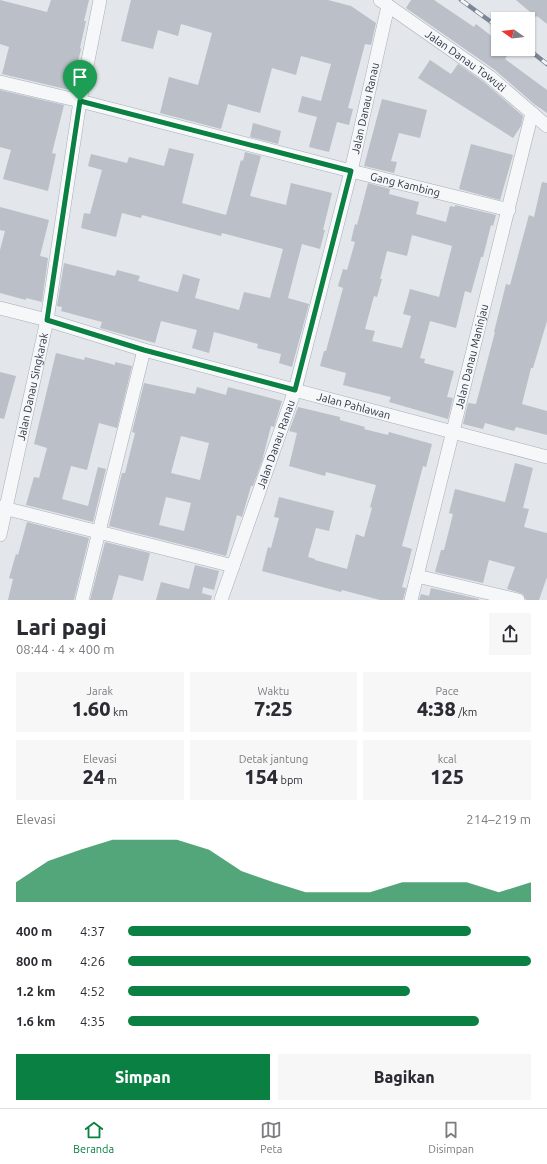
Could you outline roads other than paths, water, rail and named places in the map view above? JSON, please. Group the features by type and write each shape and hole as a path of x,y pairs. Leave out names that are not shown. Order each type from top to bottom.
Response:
{"street":[{"name":"Jalan Danau Singkarak","path":"0,535 3,508 47,320 80,101 100,0"},
{"name":"Jalan Danau Towuti","path":"384,3 490,77 547,126"},
{"name":"Jalan Danau Ranau","path":"221,600 295,390 351,171 384,3"},
{"name":"Gang Kambing","path":"0,82 509,210"},
{"name":"Jalan Danau Maninjau","path":"411,600 454,432 532,113"},
{"name":"Jalan Pahlawan","path":"0,308 47,320 144,350 547,457"},
{"path":"82,600 144,350"},
{"path":"3,508 233,566"},
{"path":"417,576 518,600"}],"railway":[{"path":"461,0 491,22"},
{"path":"535,55 547,64"}]}
